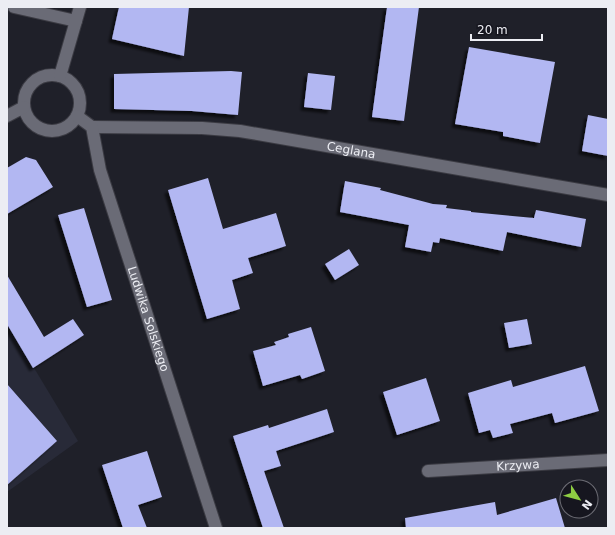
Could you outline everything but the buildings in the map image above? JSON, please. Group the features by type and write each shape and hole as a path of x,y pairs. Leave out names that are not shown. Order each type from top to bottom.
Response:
{"street":[{"path":"14,7 76,20"},
{"path":"60,76 80,7"},
{"path":"50,75 60,76 67,79 78,92 80,100 77,116 72,123 64,128 47,130 39,128 27,115 24,107 28,89 41,77 50,75"},
{"path":"7,116 24,107"},
{"path":"77,116 92,127"},
{"name":"Ceglana","path":"92,127 202,128 240,131 608,195"},
{"name":"Ludwika Solskiego","path":"92,127 100,170 216,528"},
{"name":"Krzywa","path":"428,471 608,460"}],"shaded area":[{"path":"7,323 78,441 7,492"}]}
